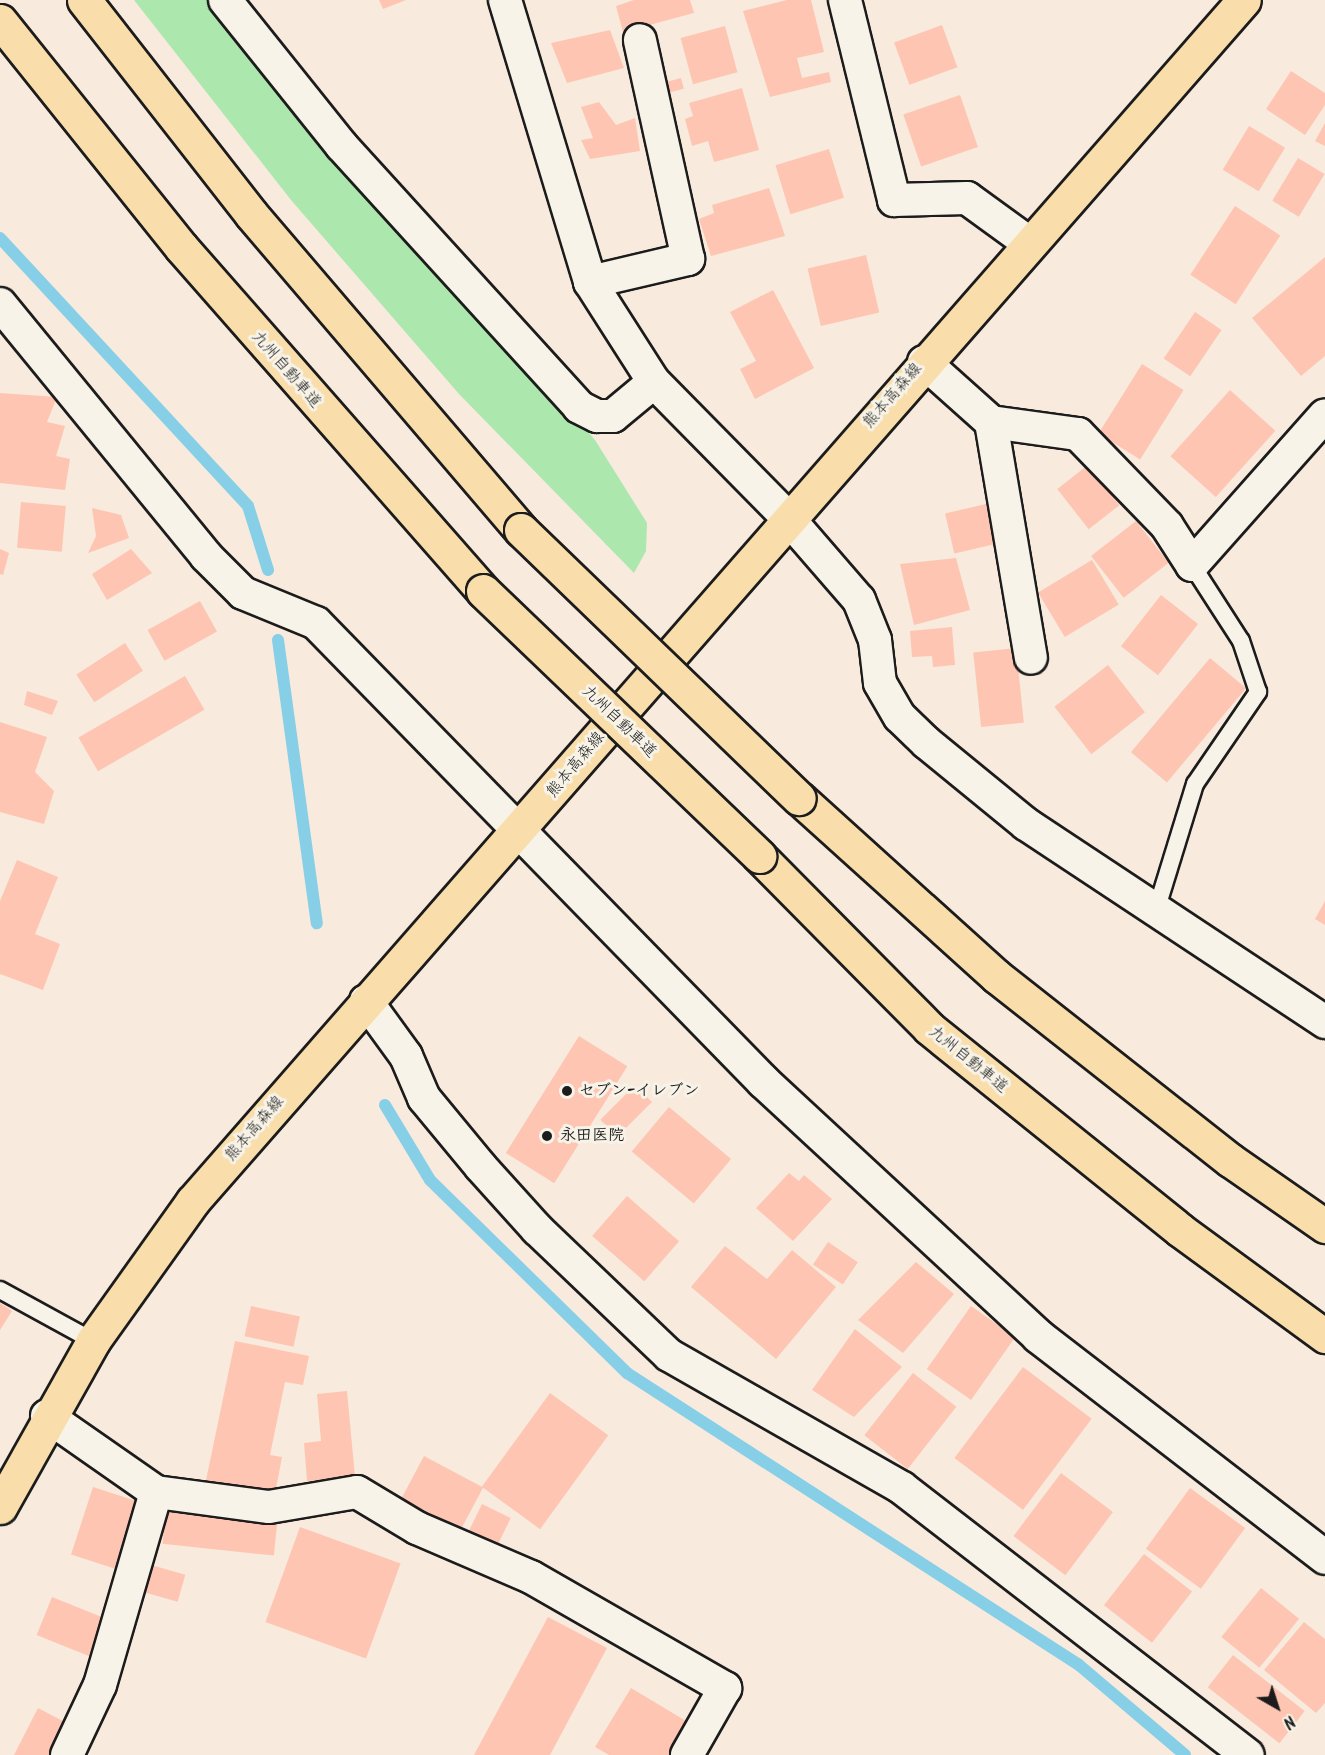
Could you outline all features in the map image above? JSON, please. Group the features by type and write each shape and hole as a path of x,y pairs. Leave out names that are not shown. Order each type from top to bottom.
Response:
{"main road":[{"path":"84,0 258,223 521,530 799,798 996,976 1230,1160 1325,1226"},
{"name":"熊本高森線","path":"0,1507 47,1416 93,1341 192,1202 366,1001 520,832 787,517 1244,0"},
{"name":"九州自動車道","path":"0,21 181,247 483,591 759,856 928,1028 1179,1230 1325,1336"}],"street":[{"path":"225,0 341,145 579,407 597,416 613,416 654,382"},
{"path":"506,0 590,282 654,382 787,517 859,600 875,640 880,683 900,717 973,784 1155,914 1325,1022"},
{"path":"845,0 894,200 968,198 1029,243"},
{"path":"590,282 688,259 640,40"},
{"path":"0,304 206,556 243,593 316,623 763,1081 1038,1336 1325,1557"},
{"path":"924,362 991,422 1078,434 1167,526 1192,565 1325,415"},
{"path":"991,422 1031,658"},
{"path":"366,1001 406,1056 424,1098 481,1167 537,1229 669,1355 902,1488 1248,1755"},
{"path":"47,1416 156,1492 269,1507 357,1492 417,1528 531,1577 725,1688 687,1755"},
{"path":"68,1755 100,1685 156,1492"}],"lane":[{"path":"1155,914 1196,784 1258,692 1256,670 1192,565"},
{"path":"0,1290 93,1341"}],"green space":[{"path":"134,0 214,0 595,440 647,523 646,551 634,573 459,394 291,200"}],"building":[{"path":"379,0 406,0 383,9"},
{"path":"634,0 690,0 694,13 623,32 616,6"},
{"path":"787,0 811,0 824,52 797,58 802,78 829,72 831,82 770,97 743,11"},
{"path":"942,25 957,67 909,85 894,42"},
{"path":"725,26 737,72 693,84 681,38"},
{"path":"610,30 624,68 567,83 551,43"},
{"path":"1291,71 1325,93 1325,105 1305,135 1266,109"},
{"path":"681,78 684,89 665,94 662,83"},
{"path":"742,88 759,150 714,162 708,141 692,146 685,119 693,116 689,103"},
{"path":"960,95 978,147 921,167 903,115"},
{"path":"599,102 616,125 635,118 640,151 590,159 581,140 593,138 581,107"},
{"path":"1325,123 1325,146 1315,141"},
{"path":"1249,126 1285,148 1259,191 1223,170"},
{"path":"829,149 844,198 790,214 775,165"},
{"path":"1298,158 1325,174 1299,217 1272,201"},
{"path":"769,188 785,236 711,256 699,219 714,213 712,205"},
{"path":"1235,206 1280,235 1236,304 1190,275"},
{"path":"866,255 879,312 821,326 808,268"},
{"path":"1325,257 1325,356 1301,376 1252,318"},
{"path":"773,290 814,368 755,399 740,369 756,361 730,312"},
{"path":"1195,312 1222,330 1190,376 1164,358"},
{"path":"1142,364 1184,390 1140,460 1099,434"},
{"path":"1230,390 1275,431 1216,497 1170,456"},
{"path":"0,393 57,397 47,422 65,426 56,456 70,459 65,490 0,483"},
{"path":"1088,465 1119,505 1089,529 1057,489"},
{"path":"21,502 66,506 62,552 17,548"},
{"path":"986,504 995,544 954,553 945,513"},
{"path":"92,508 121,515 129,538 88,553 96,536"},
{"path":"1136,521 1169,563 1124,598 1091,556"},
{"path":"0,549 9,553 3,575 0,574"},
{"path":"131,549 152,573 107,600 92,574"},
{"path":"956,558 970,610 914,625 900,564"},
{"path":"1092,560 1119,605 1065,637 1038,592"},
{"path":"1161,595 1198,624 1158,675 1121,646"},
{"path":"200,601 217,632 164,661 148,630"},
{"path":"952,627 955,665 933,667 932,656 912,657 910,631"},
{"path":"125,643 143,671 94,702 76,675"},
{"path":"1016,648 1024,723 981,727 973,652"},
{"path":"1210,658 1246,688 1167,782 1131,752"},
{"path":"1108,665 1145,712 1091,754 1054,707"},
{"path":"185,676 204,710 98,771 78,738"},
{"path":"27,691 58,701 52,715 24,705"},
{"path":"0,722 47,737 35,772 54,791 44,824 0,812"},
{"path":"17,860 58,877 35,934 60,944 43,990 0,974 0,901"},
{"path":"1325,901 1325,925 1315,919"},
{"path":"579,1036 627,1066 554,1183 506,1153"},
{"path":"635,1085 652,1102 617,1137 600,1120"},
{"path":"669,1107 731,1159 694,1203 632,1151"},
{"path":"789,1173 799,1181 804,1175 832,1199 793,1241 756,1208"},
{"path":"627,1196 679,1241 644,1281 592,1236"},
{"path":"828,1242 858,1262 843,1285 813,1264"},
{"path":"725,1246 767,1279 792,1250 836,1287 776,1359 691,1287"},
{"path":"916,1262 954,1294 903,1353 858,1320"},
{"path":"0,1303 12,1311 0,1330"},
{"path":"251,1306 300,1316 293,1347 245,1336"},
{"path":"971,1306 1015,1337 971,1400 927,1369"},
{"path":"855,1329 902,1367 854,1417 812,1390"},
{"path":"235,1341 309,1356 303,1385 285,1382 270,1455 282,1457 274,1499 205,1485"},
{"path":"1023,1367 1092,1419 1023,1510 954,1458"},
{"path":"913,1373 956,1407 908,1469 864,1435"},
{"path":"347,1391 355,1477 307,1481 304,1443 321,1441 317,1394"},
{"path":"550,1393 608,1435 540,1529 482,1487"},
{"path":"424,1456 483,1487 460,1531 401,1499"},
{"path":"1061,1473 1113,1512 1065,1575 1013,1536"},
{"path":"93,1487 139,1502 117,1569 71,1555"},
{"path":"1190,1488 1245,1528 1201,1589 1146,1549"},
{"path":"482,1504 511,1518 495,1550 466,1536"},
{"path":"166,1510 277,1522 274,1556 162,1544"},
{"path":"300,1527 401,1564 366,1659 265,1622"},
{"path":"1144,1554 1192,1592 1152,1643 1104,1605"},
{"path":"144,1563 185,1575 178,1602 136,1590"},
{"path":"1261,1588 1299,1619 1259,1668 1221,1637"},
{"path":"52,1597 105,1618 89,1656 37,1635"},
{"path":"548,1617 607,1648 550,1755 474,1755"},
{"path":"1304,1622 1325,1639 1325,1703 1316,1713 1264,1670"},
{"path":"1233,1655 1305,1711 1279,1743 1208,1687"},
{"path":"631,1688 691,1724 672,1755 609,1755 595,1747"},
{"path":"38,1708 74,1727 59,1755 14,1755"}],"waterway":[{"path":"0,238 248,506 268,570"},
{"path":"278,640 317,923"},
{"path":"385,1105 430,1180 627,1373 1079,1665 1185,1755"}],"place":[{"name":"セブン-イレブン","path":"567,1091"},
{"name":"永田医院","path":"547,1136"}]}
